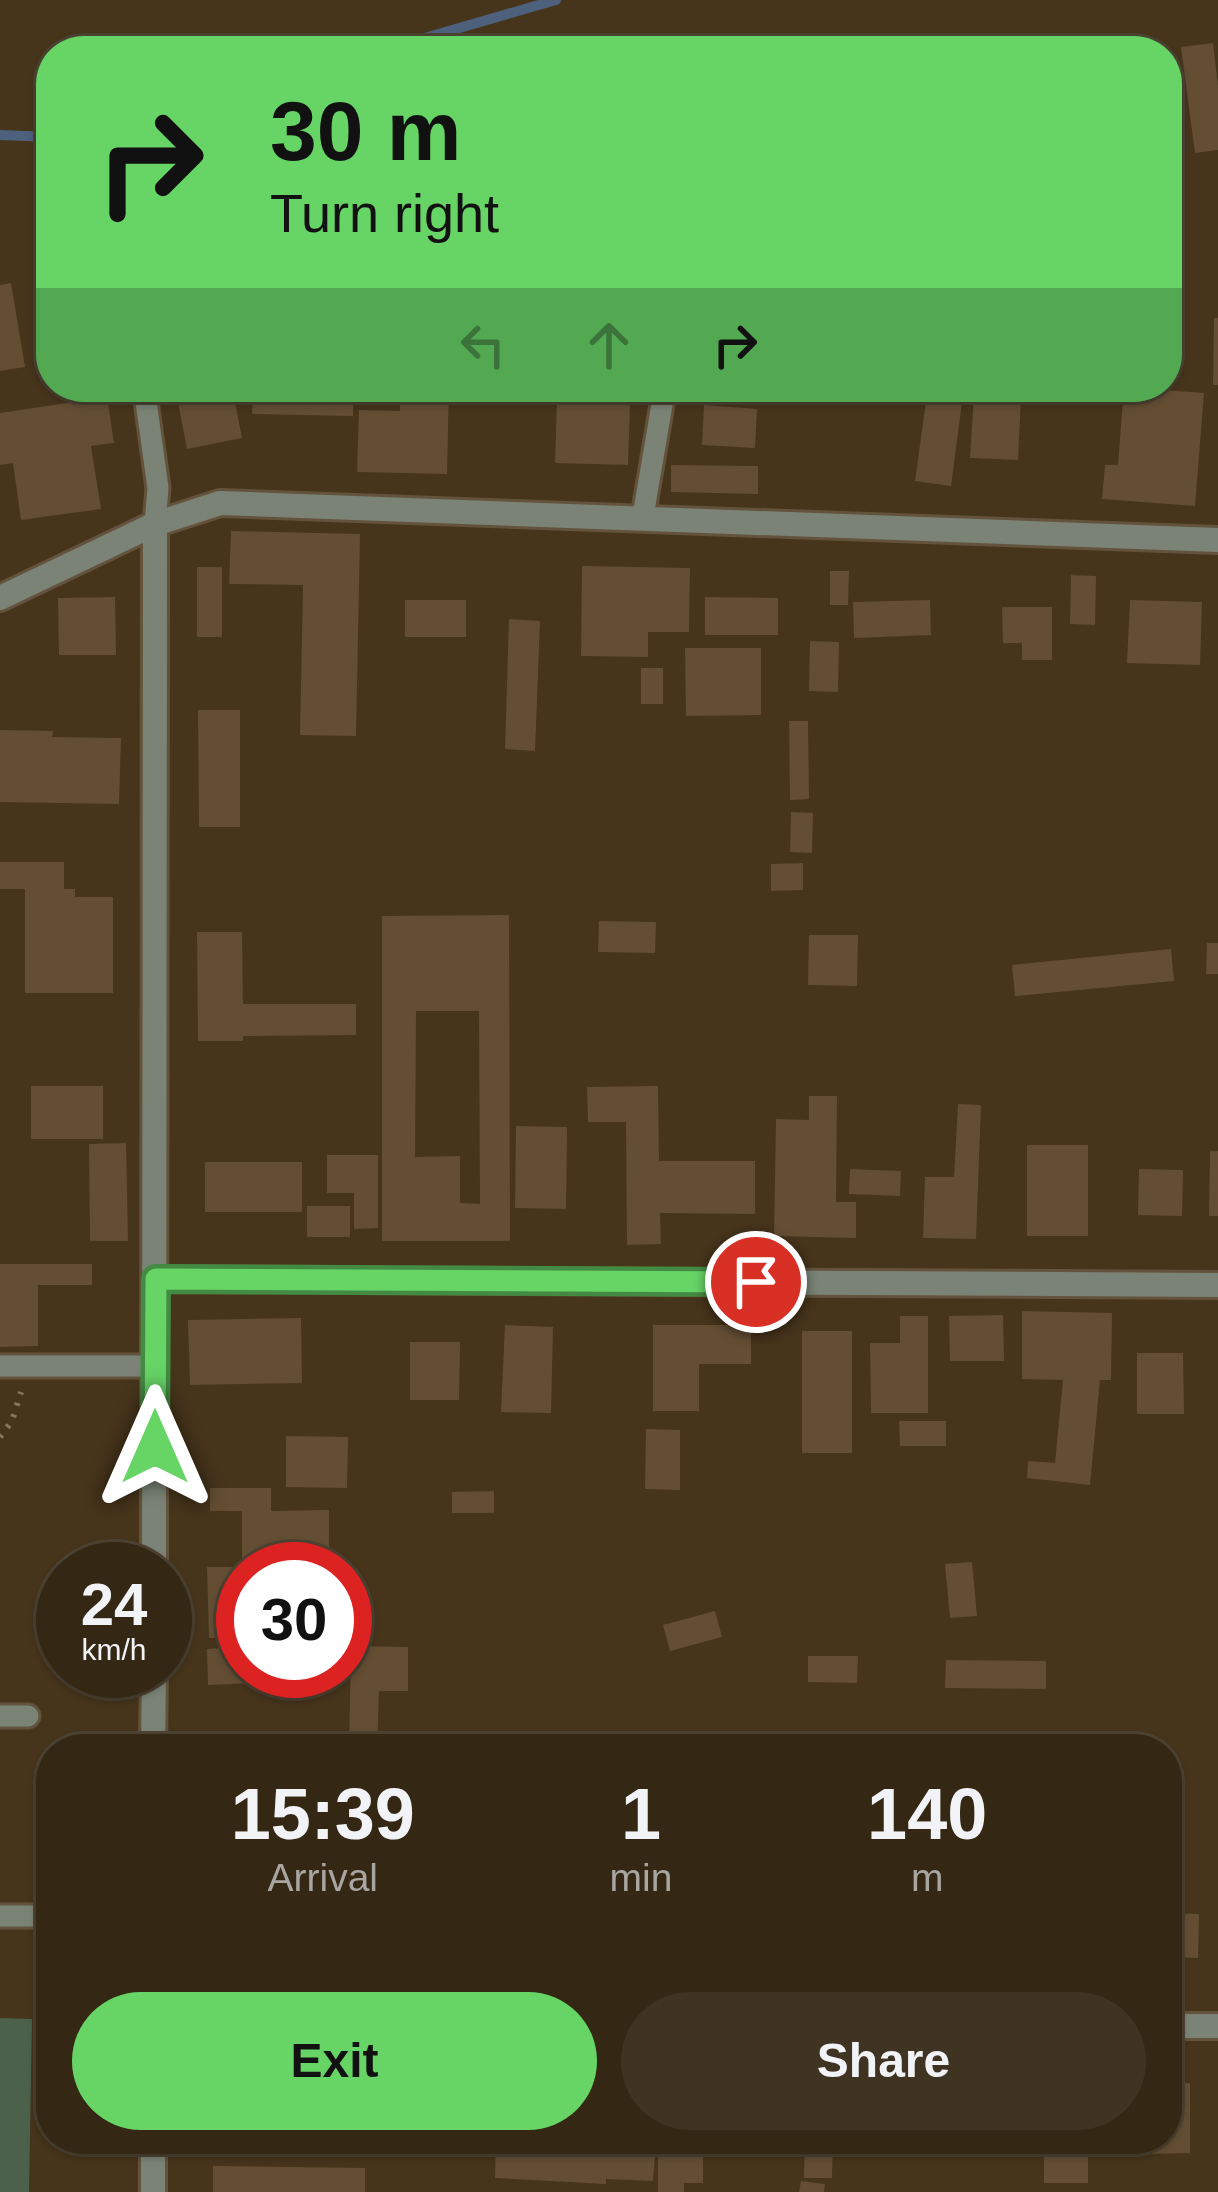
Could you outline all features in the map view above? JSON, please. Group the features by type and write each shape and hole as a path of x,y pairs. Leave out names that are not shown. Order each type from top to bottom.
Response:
{"street":[{"path":"0,598 155,524 220,503 1218,540"},
{"path":"154,1542 155,524"},
{"path":"156,1279 1218,1285"},
{"path":"153,1734 154,1698"},
{"path":"1182,2026 1218,2026"},
{"path":"153,2154 153,2192"}],"lane":[{"path":"146,402 158,488 155,524"},
{"path":"643,516 662,402"},
{"path":"0,1366 156,1366"},
{"path":"0,1716 28,1716"},
{"path":"0,1916 36,1916"}],"path":[{"path":"0,1437 12,1420 30,1366"}],"green space":[{"path":"0,2018 32,2019 29,2192 0,2192"}],"building":[{"path":"1213,43 1218,150 1195,153 1182,47"},
{"path":"11,283 25,367 0,371 0,285"},
{"path":"1214,318 1218,318 1218,385 1213,385"},
{"path":"1182,391 1204,393 1195,506 1102,499 1105,465 1118,465 1123,402 1182,402"},
{"path":"108,402 114,443 91,446 101,509 21,520 13,463 0,465 0,413"},
{"path":"178,402 235,402 242,438 187,449"},
{"path":"252,402 353,402 353,416 252,414"},
{"path":"400,402 449,402 447,474 357,472 359,410 400,411"},
{"path":"557,402 630,405 628,465 555,463"},
{"path":"926,402 962,402 951,486 915,481"},
{"path":"974,402 1021,402 1018,460 970,458"},
{"path":"704,405 757,409 755,448 702,445"},
{"path":"671,465 758,466 758,494 671,492"},
{"path":"231,531 360,534 356,736 300,735 303,585 229,584"},
{"path":"582,566 690,568 689,632 648,632 648,657 581,656"},
{"path":"197,567 222,567 222,637 197,637"},
{"path":"830,571 849,571 848,605 830,605"},
{"path":"1071,575 1096,576 1095,625 1070,624"},
{"path":"115,597 116,655 59,655 58,598"},
{"path":"705,597 778,598 778,635 705,635"},
{"path":"405,600 466,600 466,637 405,637"},
{"path":"930,600 931,635 854,638 853,602"},
{"path":"1130,600 1202,602 1200,665 1127,663"},
{"path":"1002,607 1052,607 1052,660 1022,660 1022,643 1003,643"},
{"path":"509,619 540,621 535,751 505,749"},
{"path":"810,641 839,642 838,692 809,691"},
{"path":"685,648 761,648 761,715 686,716"},
{"path":"641,668 663,668 663,704 641,704"},
{"path":"198,710 240,710 240,827 199,827"},
{"path":"789,721 808,721 809,799 790,800"},
{"path":"0,730 121,738 119,804 0,802"},
{"path":"791,812 813,813 812,853 790,852"},
{"path":"0,862 64,862 64,889 75,889 75,897 113,897 113,993 25,993 25,889 0,889"},
{"path":"803,863 803,890 771,891 771,864"},
{"path":"509,915 510,1241 382,1241 382,916","holes":["416,1011 479,1011 480,1204 460,1203 460,1156 415,1157"]},
{"path":"599,921 656,922 655,953 598,952"},
{"path":"197,932 242,932 243,1004 356,1004 356,1035 198,1041"},
{"path":"809,935 858,935 857,986 808,985"},
{"path":"1207,943 1218,943 1218,974 1206,974"},
{"path":"1171,949 1174,981 1015,996 1012,965"},
{"path":"31,1086 103,1086 103,1139 31,1139"},
{"path":"658,1086 659,1161 755,1161 755,1214 660,1213 661,1244 627,1245 626,1122 588,1122 587,1087"},
{"path":"809,1096 837,1096 836,1202 856,1202 856,1238 774,1236 776,1119 809,1120"},
{"path":"958,1104 981,1105 976,1239 923,1238 925,1177 954,1177"},
{"path":"516,1126 567,1127 566,1209 515,1208"},
{"path":"126,1143 128,1241 90,1241 89,1144"},
{"path":"1027,1145 1088,1145 1088,1236 1027,1236"},
{"path":"1210,1151 1218,1151 1218,1216 1209,1216"},
{"path":"327,1155 378,1155 378,1228 354,1229 354,1193 327,1193"},
{"path":"205,1162 302,1162 302,1212 205,1212"},
{"path":"850,1169 901,1171 900,1196 849,1194"},
{"path":"1139,1169 1183,1170 1182,1216 1138,1215"},
{"path":"307,1206 350,1206 350,1237 307,1237"},
{"path":"0,1264 92,1264 92,1285 38,1285 38,1346 0,1347"},
{"path":"1022,1311 1112,1313 1111,1380 1100,1380 1090,1485 1027,1478 1028,1461 1055,1463 1063,1380 1022,1379"},
{"path":"1003,1315 1004,1361 950,1361 949,1316"},
{"path":"900,1316 928,1316 928,1413 871,1413 870,1343 900,1343"},
{"path":"301,1318 302,1383 190,1385 188,1320"},
{"path":"505,1325 553,1327 551,1413 501,1412"},
{"path":"653,1325 751,1325 751,1364 699,1364 699,1411 653,1411"},
{"path":"802,1331 852,1331 852,1453 802,1453"},
{"path":"410,1342 460,1342 459,1400 410,1400"},
{"path":"1137,1353 1183,1353 1184,1414 1137,1414"},
{"path":"899,1421 946,1421 946,1446 900,1446"},
{"path":"646,1429 680,1430 680,1490 645,1489"},
{"path":"286,1436 348,1437 347,1488 286,1487"},
{"path":"210,1488 271,1488 271,1511 329,1510 329,1542 242,1542 242,1511 210,1511"},
{"path":"494,1491 494,1513 452,1513 452,1492"},
{"path":"972,1562 977,1616 950,1618 945,1564"},
{"path":"207,1567 216,1567 216,1638 209,1638"},
{"path":"715,1611 722,1637 670,1651 663,1625"},
{"path":"372,1646 408,1647 408,1691 379,1691 378,1734 349,1734 350,1698 372,1698"},
{"path":"216,1648 216,1685 208,1685 207,1649"},
{"path":"808,1656 858,1656 857,1683 808,1682"},
{"path":"946,1660 1046,1661 1046,1689 945,1688"},
{"path":"1182,1913 1199,1914 1198,1958 1182,1957"},
{"path":"1182,2083 1190,2083 1190,2153 1182,2153"},
{"path":"448,2154 448,2157 366,2155"},
{"path":"496,2154 655,2154 653,2181 606,2179 606,2184 495,2178"},
{"path":"658,2154 703,2154 703,2183 684,2183 684,2192 658,2192"},
{"path":"805,2154 833,2154 832,2178 804,2178"},
{"path":"1044,2154 1088,2154 1088,2183 1044,2183"},
{"path":"213,2166 365,2168 365,2192 213,2192"},
{"path":"801,2181 825,2184 824,2192 799,2192"}],"waterway":[{"path":"432,36 556,0"},
{"path":"0,135 36,136"}],"route":[{"path":"155,1447 156,1279 756,1282"}]}
